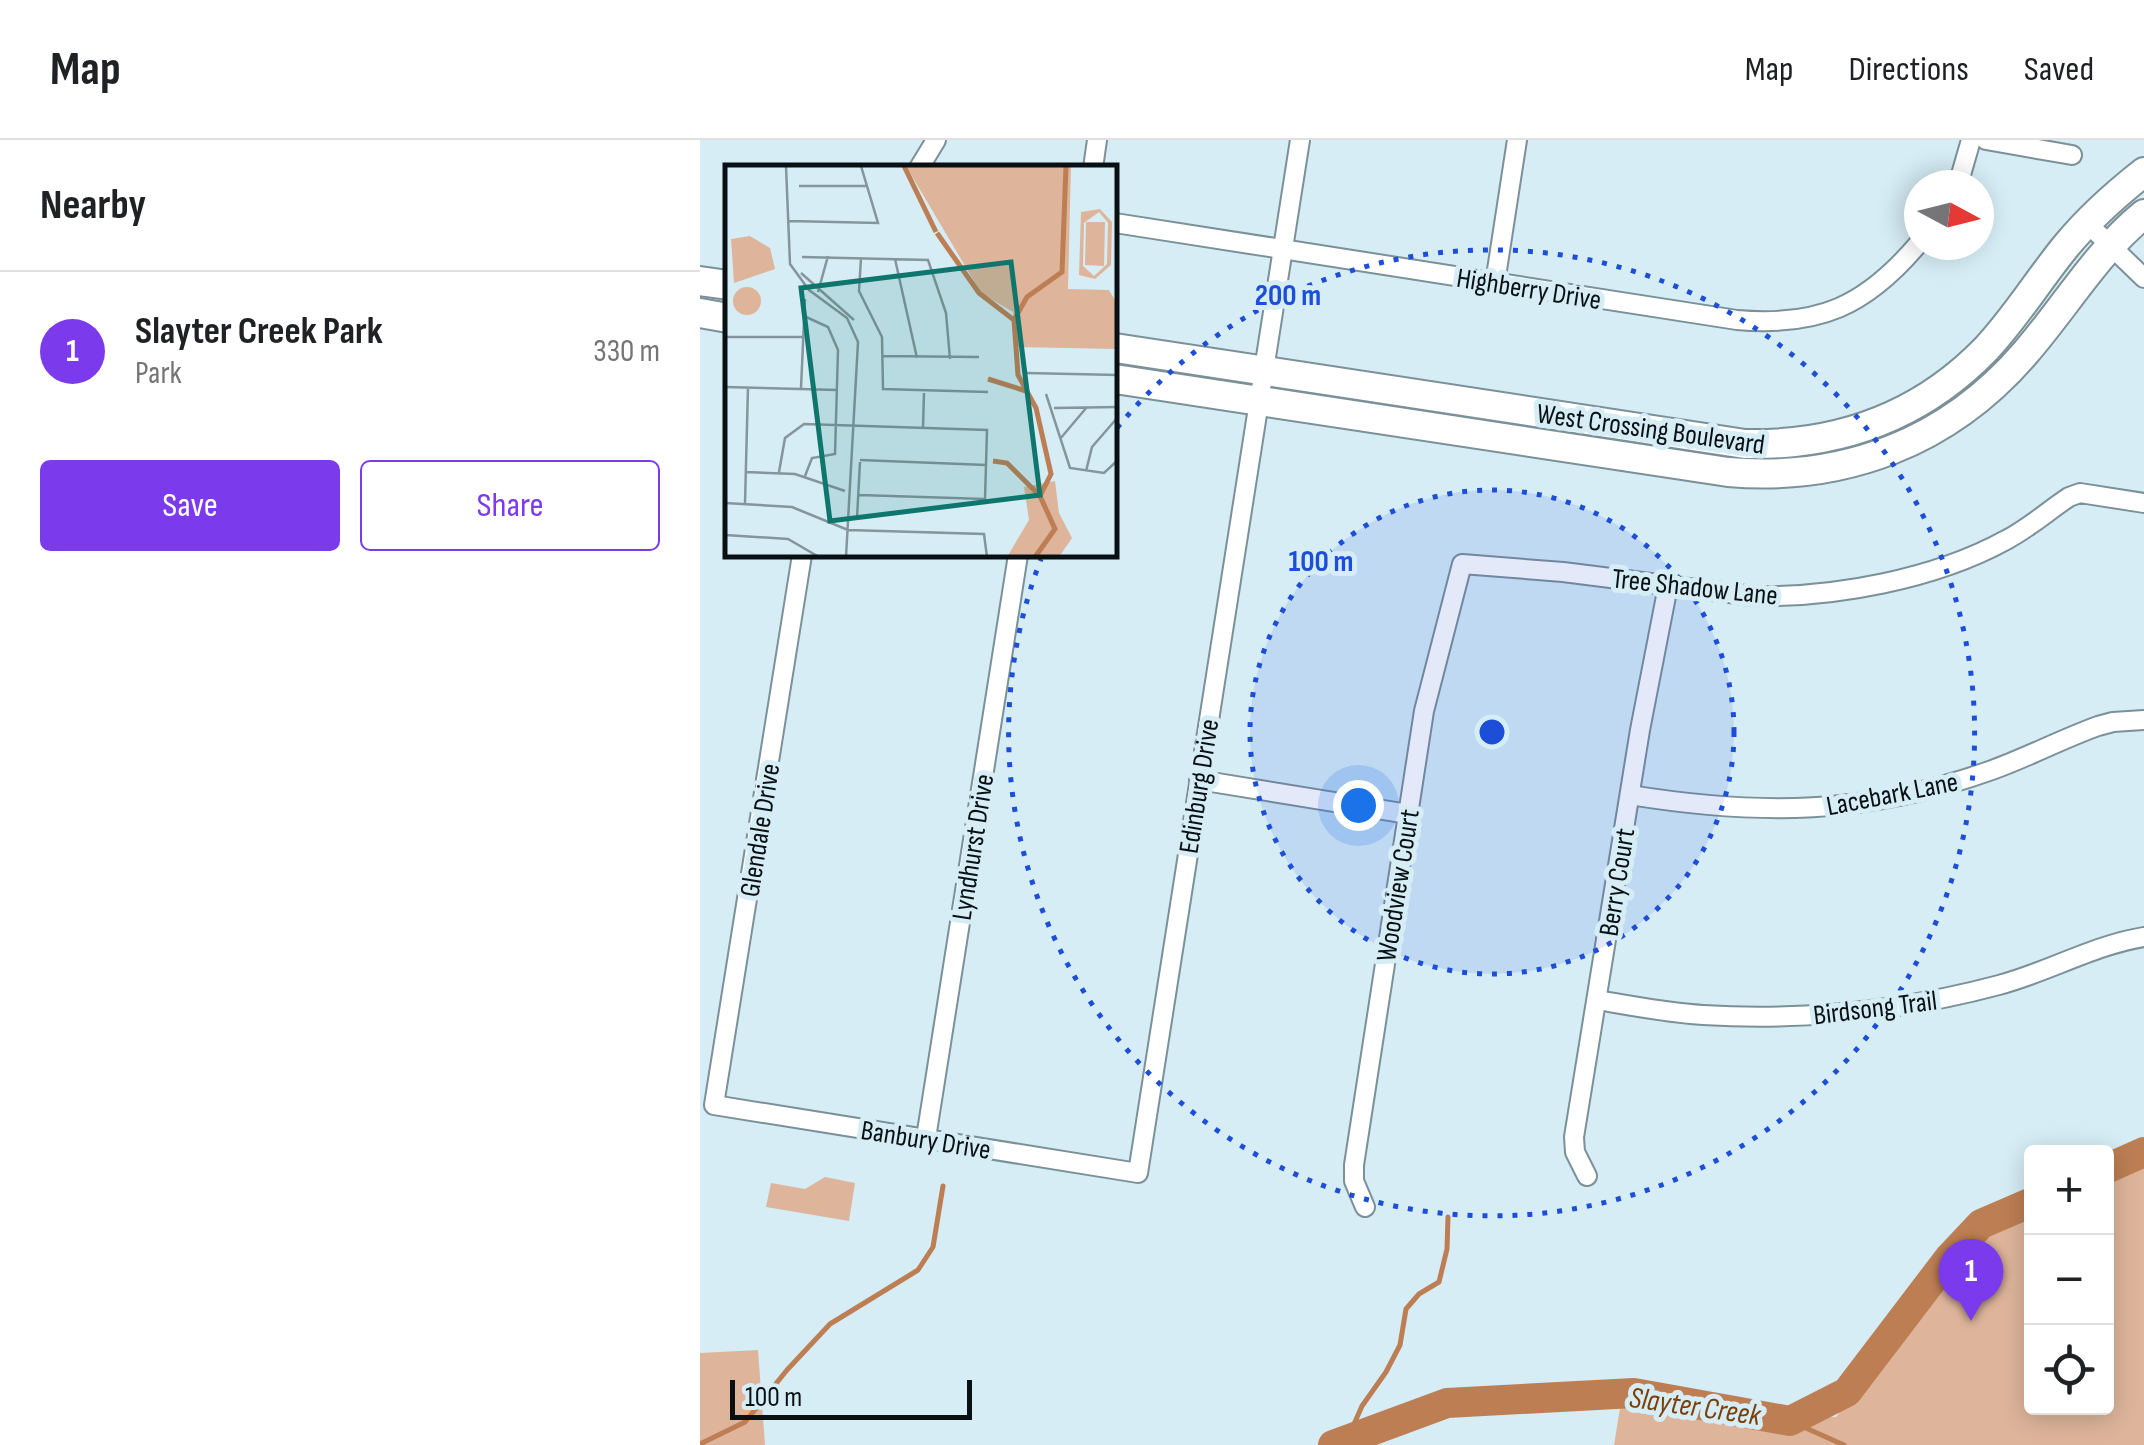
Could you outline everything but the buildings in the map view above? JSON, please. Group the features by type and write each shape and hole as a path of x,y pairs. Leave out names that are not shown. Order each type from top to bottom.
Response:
{"street":[{"path":"921,165 936,140"},
{"path":"1092,165 1096,140"},
{"name":"Edinburg Drive","path":"1138,1173 1300,140"},
{"path":"1495,283 1517,140"},
{"path":"1964,170 1971,140"},
{"path":"1986,140 2072,155"},
{"name":"West Crossing Boulevard","path":"1118,348 1744,444 1821,440 1877,423 1928,397 1958,374 1988,347 2087,223 2144,172"},
{"name":"West Crossing Boulevard","path":"1118,379 1728,472 1802,472 1853,463 1895,449 1966,410 1998,384 2110,245 2144,214"},
{"path":"2087,223 2144,278"},
{"name":"Highberry Drive","path":"1118,224 1737,320 1804,320 1847,304 1886,278 1904,259"},
{"path":"700,281 725,285"},
{"path":"700,313 725,317"},
{"name":"Tree Shadow Lane","path":"1462,564 1563,572 1753,596 1829,593 1875,585 1968,557 2007,540 2080,493 2144,503"},
{"name":"Glendale Drive","path":"714,1105 802,558"},
{"name":"Lyndhurst Drive","path":"926,1138 1018,558"},
{"name":"Woodview Court","path":"1364,1207 1353,1173 1427,698 1462,564"},
{"name":"Berry Court","path":"1587,1176 1575,1152 1574,1137 1668,586"},
{"name":"Lacebark Lane","path":"1630,796 1757,810 1864,802 1972,777 2098,726 2144,720"},
{"path":"1199,780 1408,814"},
{"name":"Birdsong Trail","path":"1597,1000 1733,1016 1881,1010 2019,980 2144,936"},
{"name":"Banbury Drive","path":"714,1105 1138,1173"}],"shaded area":[{"path":"2144,1162 2144,1445 1614,1445 1620,1408 1836,1417 1977,1235 2024,1214 2024,1415 2114,1415 2114,1175"},
{"path":"825,1177 855,1183 849,1221 766,1207 771,1183 805,1189"},
{"path":"758,1350 765,1445 700,1445 700,1353"}],"waterway":[{"name":"Slayter Creek","path":"2114,1165 2144,1152"},
{"path":"700,1444 745,1422 830,1324 918,1270 933,1247 943,1186"},
{"name":"Slayter Creek","path":"1333,1445 1447,1403 1634,1393 1790,1421 1847,1392 1949,1258 1981,1224 2024,1205"},
{"path":"1347,1440 1362,1406 1400,1345 1406,1309 1419,1294 1439,1282 1447,1249 1448,1217"},
{"path":"1790,1421 1844,1445"}],"place":[{"name":"Slayter Creek Park","path":"1971,1321"}]}
